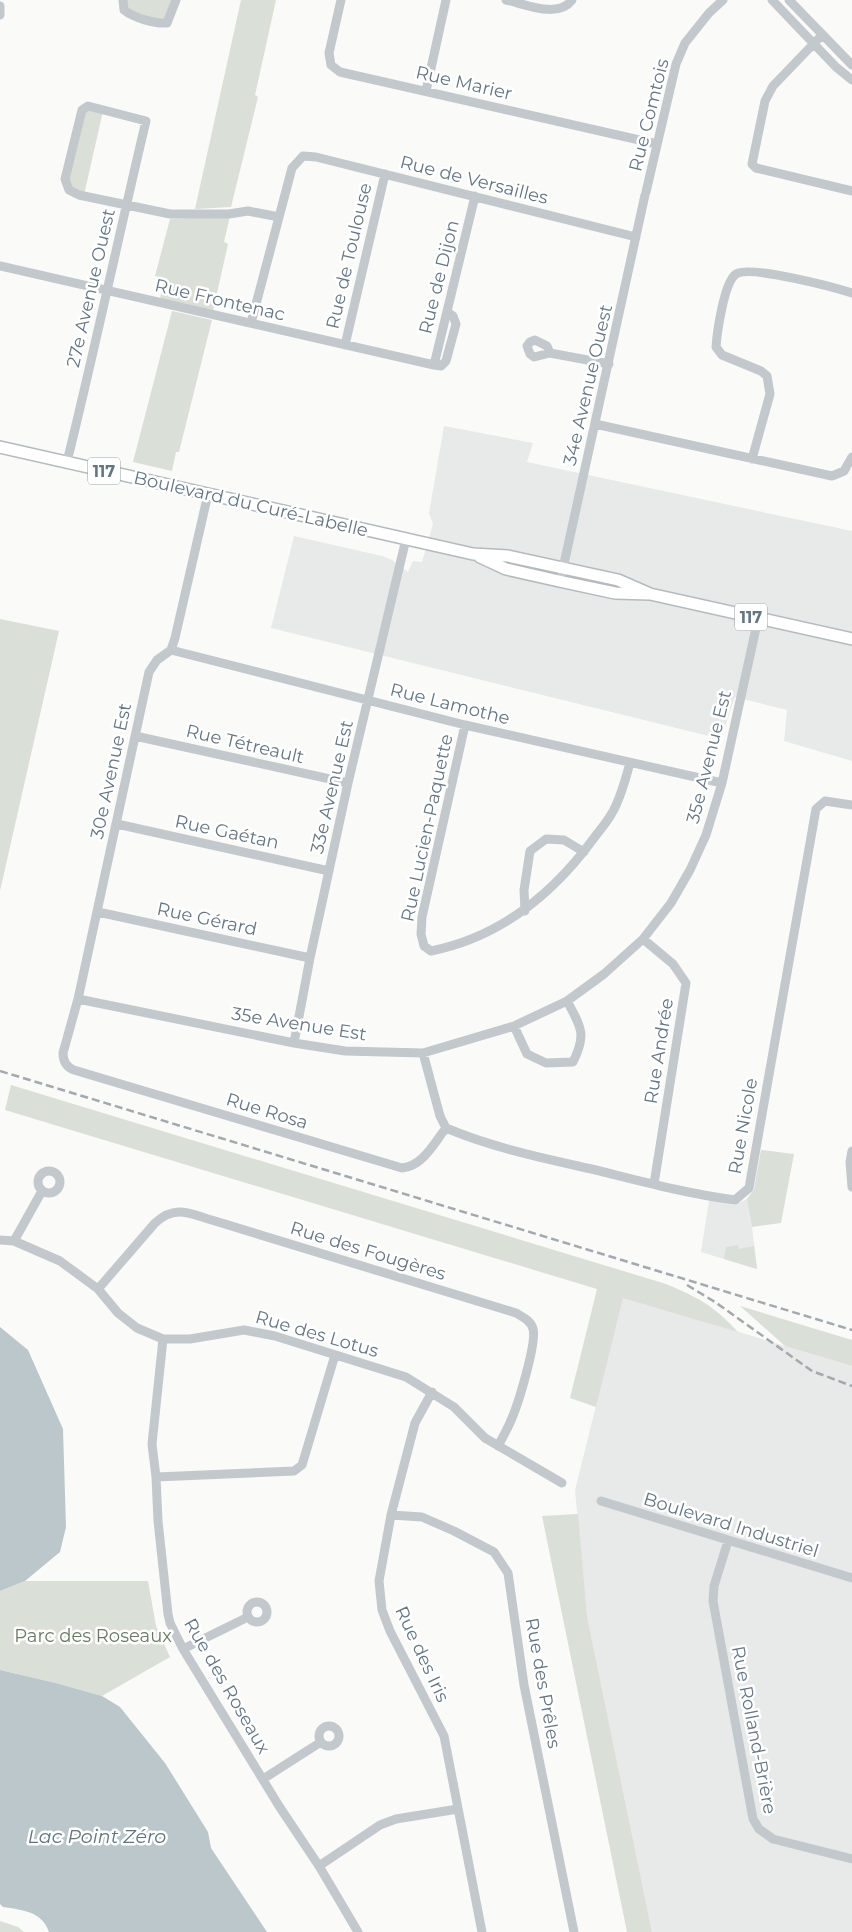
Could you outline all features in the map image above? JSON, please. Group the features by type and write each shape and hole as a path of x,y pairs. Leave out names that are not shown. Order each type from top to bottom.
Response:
{"main road":[{"name":"Boulevard du Curé-Labelle","path":"0,447 474,554 508,556 618,580 650,594 852,640"},
{"name":"Boulevard du Curé-Labelle","path":"474,554 506,569 614,593 650,594"}],"street":[{"path":"123,0 124,10 129,14 161,24 168,23 176,0"},
{"name":"Rue Marier","path":"341,0 329,53 331,65 340,72 657,144"},
{"path":"426,91 446,0"},
{"path":"506,0 549,10 560,9 572,0"},
{"path":"549,10 550,0"},
{"name":"Rue Comtois","path":"646,194 676,64 685,43 709,13 723,0"},
{"path":"772,0 841,72 852,80"},
{"path":"789,0 852,65"},
{"path":"0,6 0,15"},
{"path":"822,35 773,86 765,101 752,164 756,168 852,191"},
{"name":"27e Avenue Ouest","path":"67,462 146,120 88,106 82,110 65,179 69,190 79,195 126,205"},
{"name":"Rue de Versailles","path":"279,217 292,168 303,156 316,157 636,237"},
{"name":"Rue de Toulouse","path":"345,345 385,174"},
{"name":"34e Avenue Ouest","path":"560,581 646,194"},
{"name":"Rue de Dijon","path":"434,365 475,196"},
{"path":"126,205 170,214 229,214 248,211 279,217 252,323"},
{"name":"Rue Frontenac","path":"0,266 434,365"},
{"path":"752,459 770,394 767,376 761,371 722,355 716,347 722,312 730,282 736,274 752,270 852,293"},
{"path":"550,353 609,364"},
{"path":"595,424 832,476 844,471 852,457"},
{"path":"171,650 208,494"},
{"name":"33e Avenue Est","path":"294,1043 310,958 348,783 406,539"},
{"name":"35e Avenue Est","path":"78,999 294,1043 345,1051 423,1053 514,1026 567,1001 604,974 643,939 671,903 690,870 706,835 722,783 758,619"},
{"name":"Rue Lamothe","path":"171,650 465,725 722,783"},
{"name":"30e Avenue Est","path":"65,1064 64,1053 98,912 149,672 157,660 171,650"},
{"name":"Rue Lucien-Paquette","path":"465,725 422,917 420,934 424,946 431,951 488,932 525,911 560,880 584,852 612,813 623,788 630,762"},
{"name":"Rue Tétreault","path":"135,736 348,783"},
{"name":"Rue Nicole","path":"446,1128 473,1139 516,1152 654,1184 734,1200 748,1188 816,809 825,801 852,805"},
{"name":"Rue Gaétan","path":"117,824 329,871"},
{"path":"525,911 524,890 530,851 546,840 564,840 584,852"},
{"name":"Rue Gérard","path":"98,912 310,958"},
{"name":"Rue Andrée","path":"643,939 672,964 686,983 654,1184"},
{"path":"514,1026 527,1054 546,1063 573,1062 581,1046 581,1026 567,1001"},
{"path":"423,1053 440,1116 446,1128"},
{"name":"Rue Rosa","path":"65,1064 74,1070 402,1168 411,1168 419,1162 446,1128"},
{"path":"852,1151 850,1162 852,1187"},
{"path":"14,1242 42,1191"},
{"name":"Rue des Fougères","path":"98,1289 155,1223 165,1214 175,1211 215,1221 516,1313 527,1320 533,1328 531,1354 513,1417 498,1446"},
{"name":"Rue des Lotus","path":"0,1240 14,1242 60,1261 98,1289 137,1328 163,1339 190,1339 244,1330 275,1336 406,1377 454,1407 485,1438 562,1483"},
{"name":"Rue des Roseaux","path":"163,1339 152,1444 158,1521 170,1623 183,1649 319,1866 358,1932"},
{"path":"156,1477 294,1471 302,1465 336,1355"},
{"name":"Rue des Iris","path":"432,1392 415,1423 392,1515 379,1581 382,1610 390,1631 444,1736 482,1932"},
{"name":"Boulevard Industriel","path":"601,1501 852,1578"},
{"name":"Rue des Prêles","path":"392,1515 422,1517 454,1531 494,1552 508,1573 524,1685 574,1932"},
{"name":"Rue Rolland-Brière","path":"728,1541 714,1586 712,1601 753,1819 759,1830 773,1839 852,1859"},
{"path":"183,1649 248,1617"},
{"path":"263,1779 320,1742"},
{"path":"319,1866 380,1825 396,1819 458,1809"}],"shaded area":[{"path":"444,426 533,443 527,462 852,531 852,761 784,741 787,710 735,697 721,739 271,628 294,536 382,556 392,560 408,572 413,561 422,562 433,524 429,513"},
{"path":"747,1199 757,1269 701,1252 709,1200 734,1205"},
{"path":"623,1297 852,1366 852,1932 652,1932 587,1616 575,1490"}],"green space":[{"path":"123,0 176,0 167,23 129,14"},
{"path":"241,0 276,0 255,95 258,97 231,207 195,209"},
{"path":"84,110 103,111 84,195 70,188 67,179"},
{"path":"230,216 224,242 228,244 213,311 160,299 164,279 155,276 170,219"},
{"path":"172,311 212,320 179,452 176,452 172,471 133,462"},
{"path":"0,619 59,631 0,891"},
{"path":"11,1085 666,1284 705,1303 721,1315 738,1332 623,1298 596,1407 570,1398 597,1289 5,1110"},
{"path":"761,1150 794,1154 781,1223 752,1227 747,1199 754,1189"},
{"path":"738,1245 739,1249 754,1246 757,1269 724,1259 726,1247"},
{"path":"740,1306 852,1340 852,1366 785,1346"},
{"path":"578,1514 587,1616 652,1932 627,1932 542,1516"},
{"name":"Parc des Roseaux","path":"25,1581 148,1581 156,1626 170,1657 102,1696 0,1670 0,1591"},
{"path":"0,1921 18,1927 24,1932 0,1932"}],"water":[{"path":"0,1327 28,1350 63,1429 66,1527 60,1552 25,1581 0,1591"},
{"name":"Lac Point Zéro","path":"0,1670 102,1696 120,1707 165,1763 208,1832 211,1848 267,1932 49,1932 42,1920 31,1913 3,1907 0,1904"}],"railway":[{"path":"0,1071 852,1330"},
{"path":"687,1285 715,1302 812,1371 852,1386"}]}
